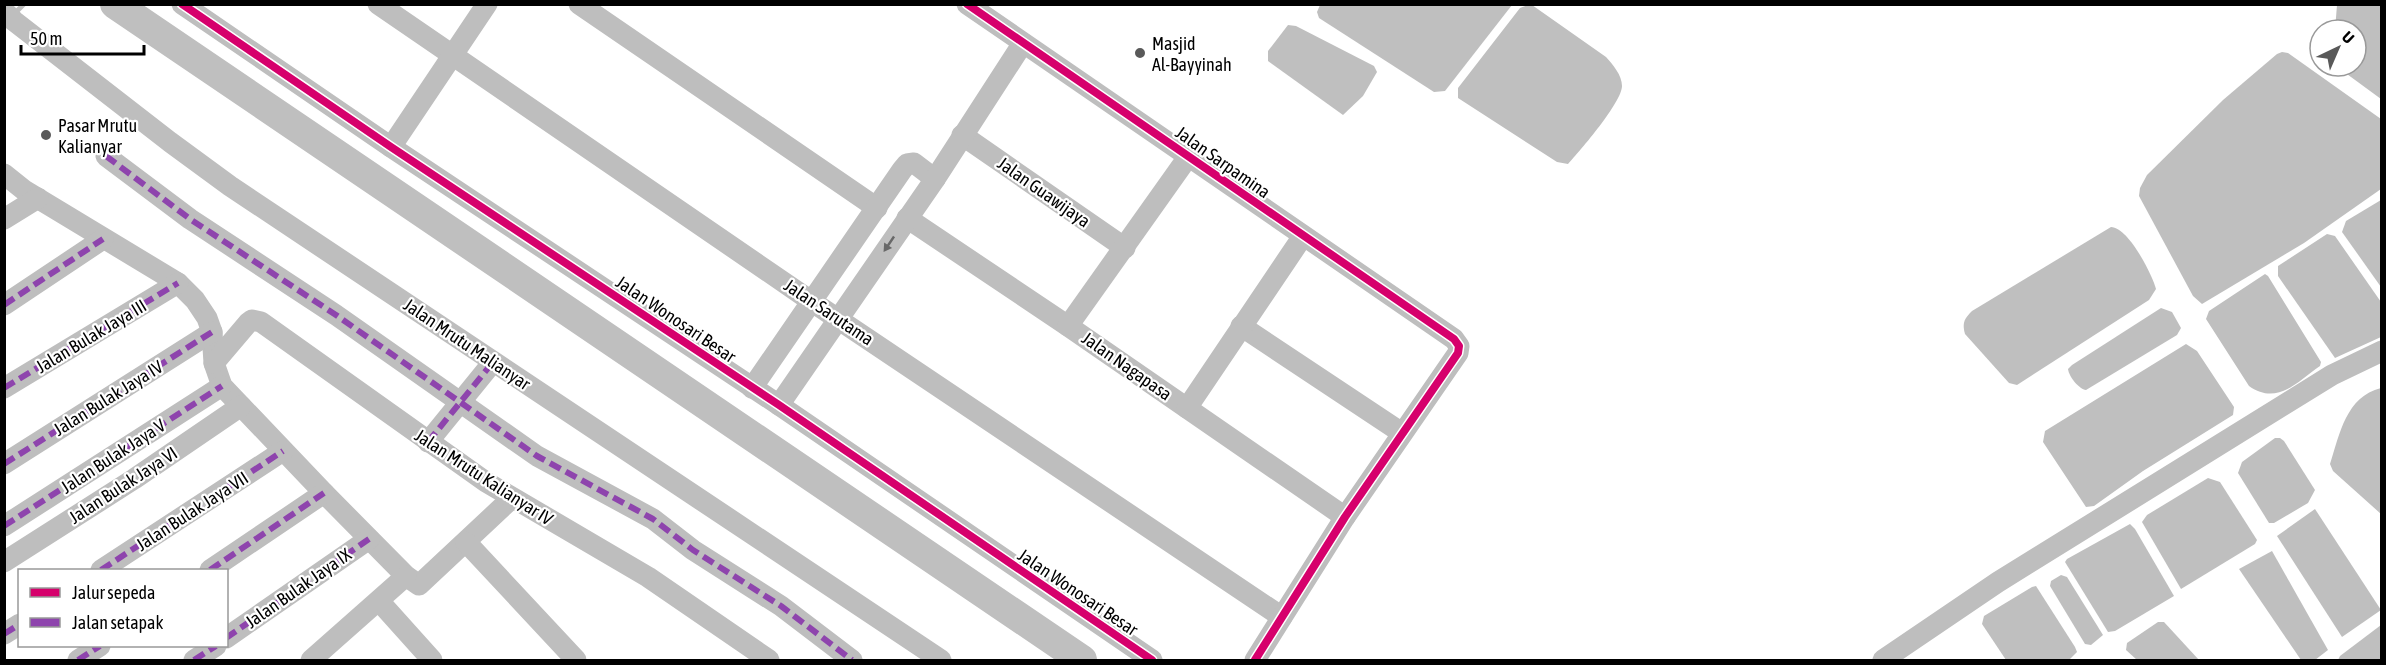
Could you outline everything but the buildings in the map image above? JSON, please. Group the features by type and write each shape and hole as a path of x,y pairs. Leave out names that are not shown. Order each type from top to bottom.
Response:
{"street":[{"name":"Jalan Wonosari Besar","path":"182,4 391,147 779,405 1152,660"},
{"name":"Jalan Sarutama","path":"378,4 811,301 1282,617"},
{"path":"391,147 487,4"},
{"path":"579,4 877,208"},
{"name":"Jalan Sarpamina","path":"967,4 1454,339 1459,346 1458,353 1402,433"},
{"name":"Jalan Mrutu Malianyar","path":"9,15 170,142 230,186 941,660"},
{"path":"779,405 935,179 1023,43"},
{"name":"Jalan Guawijaya","path":"962,135 1125,248"},
{"path":"106,156 190,219 336,315 537,456 653,519 693,550 781,606 852,660"},
{"path":"1068,326 1188,157"},
{"path":"752,388 907,164 914,163 935,179"},
{"path":"4,174 103,239 178,283 195,300 207,318 212,332 214,363 222,386 406,576 421,585 512,498"},
{"path":"4,219 38,198"},
{"name":"Jalan Nagapasa","path":"907,218 1345,517"},
{"path":"1186,408 1303,236"},
{"path":"4,305 103,239"},
{"path":"844,256 870,273"},
{"name":"Jalan Bulak Jaya III","path":"4,388 178,283"},
{"name":"Jalan Mrutu Kalianyar IV","path":"214,363 248,323 257,320 428,442 512,498 648,577 769,660"},
{"path":"1241,326 1402,433 1345,517 1255,660"},
{"name":"Jalan Bulak Jaya IV","path":"4,464 212,332"},
{"path":"1892,658 2028,563 2332,375 2382,351"},
{"path":"428,442 493,362"},
{"name":"Jalan Bulak Jaya V","path":"4,526 222,386"},
{"name":"Jalan Bulak Jaya VI","path":"4,562 134,479 241,406"},
{"name":"Jalan Bulak Jaya VII","path":"103,569 284,451"},
{"path":"211,569 324,493"},
{"name":"Jalan Bulak Jaya IX","path":"228,637 369,538"},
{"path":"466,542 576,660"},
{"path":"311,660 406,576"},
{"path":"379,601 432,660"},
{"path":"4,634 18,625"},
{"path":"78,660 97,647"},
{"path":"194,660 213,647"}],"shaded area":[{"path":"1512,4 1445,91 1434,92 1319,18 1317,12 1320,5"},
{"path":"1532,5 1606,57 1617,70 1622,82 1620,93 1608,114 1568,164 1557,162 1458,98 1458,88 1520,8"},
{"path":"2337,5 2381,5 2381,99 2352,78 2368,78 2368,18 2336,18"},
{"path":"1288,25 1296,26 1374,66 1377,72 1363,96 1343,115 1268,61 1268,51"},
{"path":"2288,53 2308,67 2308,78 2323,78 2381,119 2381,189 2304,243 2202,304 2193,296 2139,196 2140,188 2147,175 2223,100 2277,54"},
{"path":"2381,200 2381,287 2342,232 2346,221"},
{"path":"2111,227 2118,229 2132,243 2150,273 2156,289 2149,300 2017,385 2009,383 1965,334 1965,319 1972,311"},
{"path":"2327,234 2335,236 2381,302 2381,337 2335,358 2278,276 2278,266"},
{"path":"2265,274 2321,362 2320,366 2295,385 2278,393 2269,394 2259,392 2249,386 2206,319 2209,311"},
{"path":"2161,308 2172,312 2181,328 2177,335 2086,390 2070,376 2068,369 2072,365"},
{"path":"2186,344 2197,351 2234,407 2233,415 2143,471 2094,506 2086,507 2043,442 2045,431"},
{"path":"2382,388 2381,514 2333,471 2330,464 2341,429 2352,408 2369,393"},
{"path":"2275,438 2284,441 2315,490 2308,503 2274,523 2269,523 2238,473 2242,462"},
{"path":"2208,478 2220,482 2257,540 2255,544 2181,589 2142,522 2147,515"},
{"path":"2315,509 2381,610 2342,637 2277,536"},
{"path":"2130,524 2174,596 2115,631 2108,632 2065,562"},
{"path":"2272,551 2328,650 2315,660 2301,660 2239,569"},
{"path":"2061,575 2067,577 2103,635 2091,645 2085,644 2050,586 2051,581"},
{"path":"2036,586 2075,647 2077,652 2069,660 2006,660 1982,624 1984,616"},
{"path":"2158,622 2164,622 2199,660 2137,660 2126,650 2127,643"},
{"path":"2381,625 2381,660 2338,660 2340,656"}],"waterway":[{"path":"13,15 24,4"},
{"path":"115,4 1082,660"}],"marked path":[{"path":"106,156 190,219 336,315 537,456 653,519 693,550 781,606 852,660"},
{"path":"4,305 103,239"},
{"path":"4,388 178,283"},
{"path":"4,464 212,332"},
{"path":"428,442 493,362"},
{"path":"4,526 222,386"},
{"path":"103,569 283,451"},
{"path":"211,569 324,493"},
{"path":"228,637 369,539"},
{"path":"4,634 18,625"},
{"path":"78,660 98,647"},
{"path":"194,660 214,647"}],"cycle path":[{"path":"182,4 391,147 779,405 1152,660"},
{"path":"967,4 1454,339 1459,346 1458,353 1345,517 1255,660"}],"place":[{"name":"Masjid Al-Bayyinah","path":"1140,53"},
{"name":"Pasar Mrutu Kalianyar","path":"46,135"}]}
